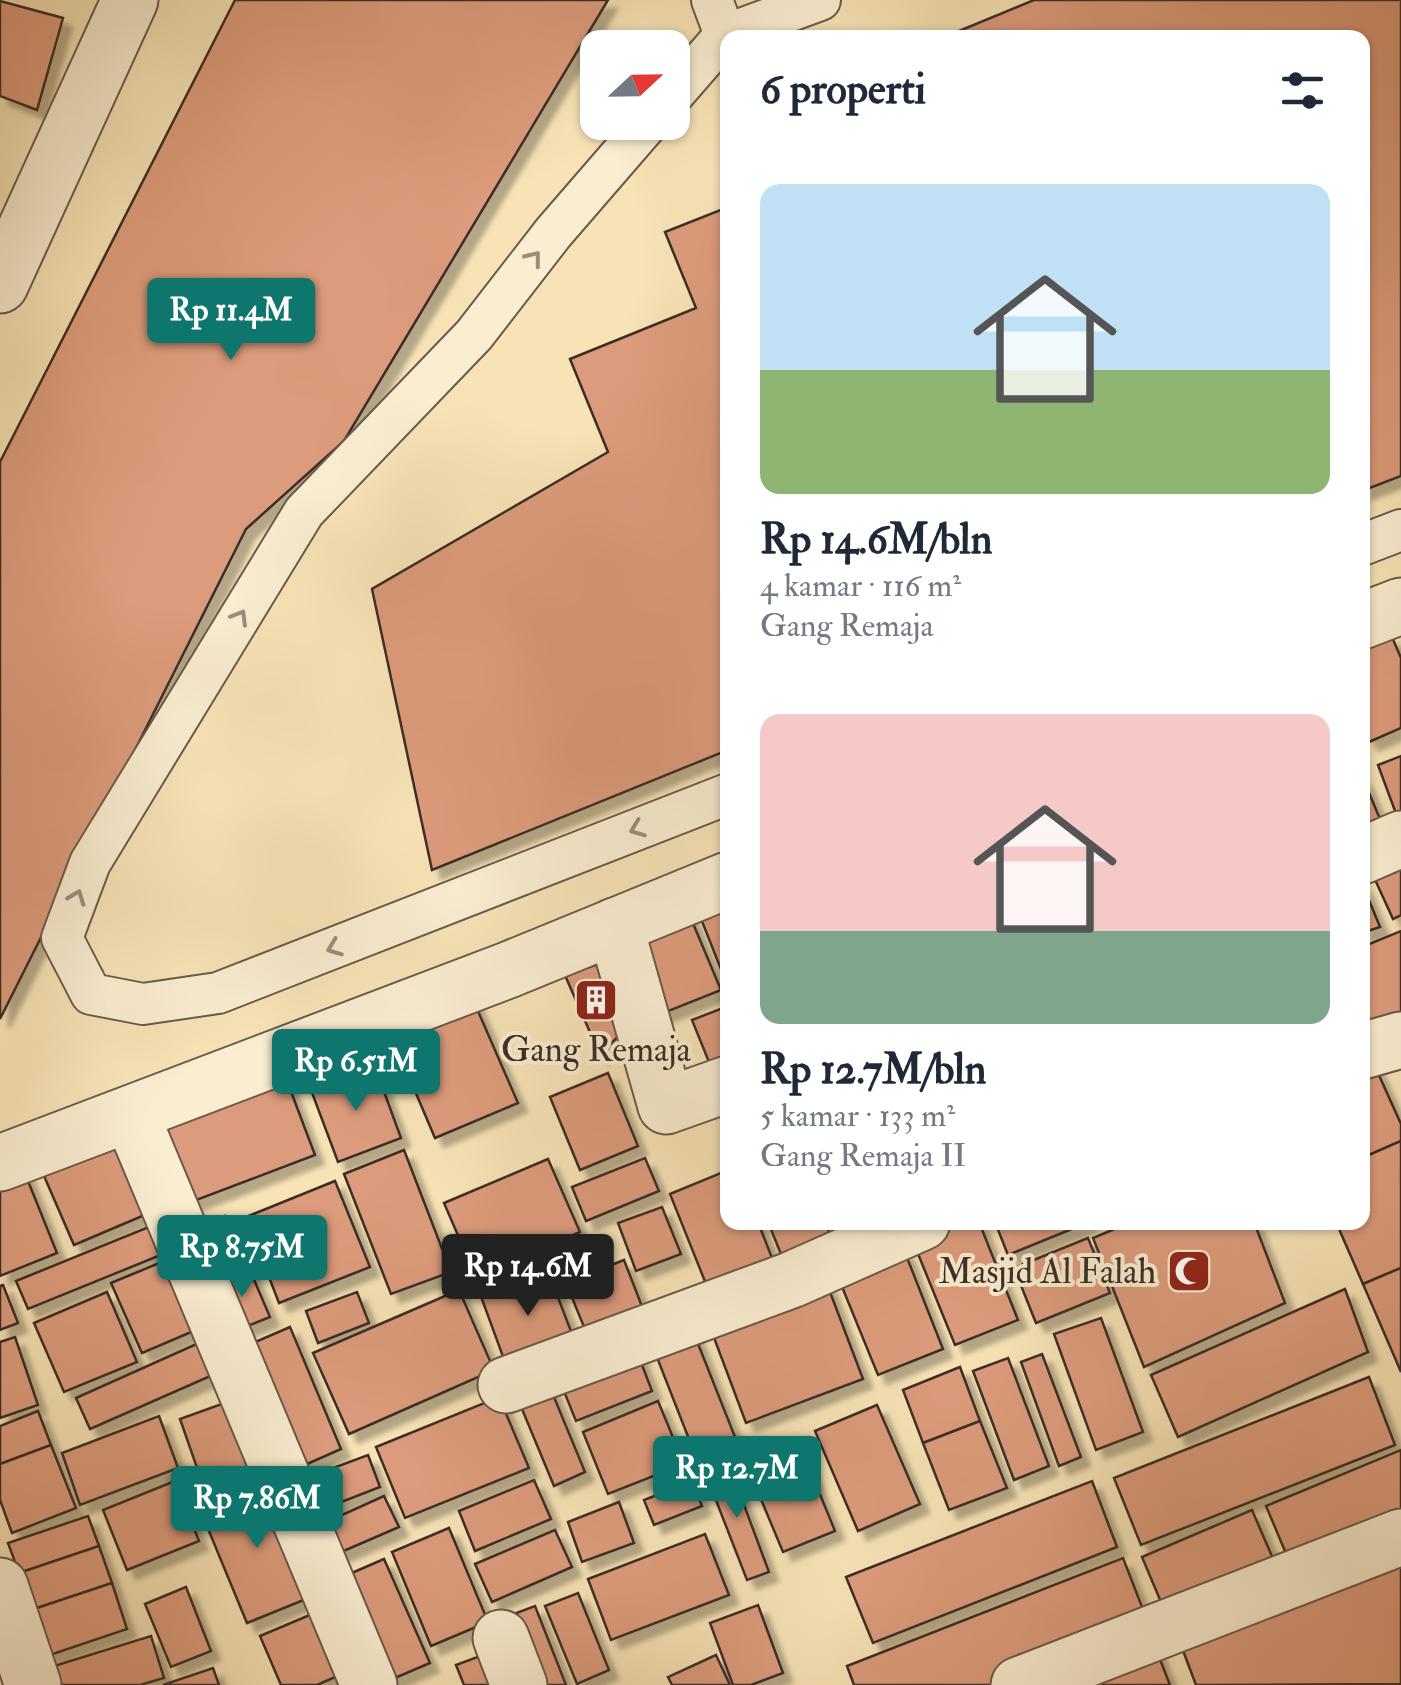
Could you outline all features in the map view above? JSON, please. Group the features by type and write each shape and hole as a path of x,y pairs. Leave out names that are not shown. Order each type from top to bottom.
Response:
{"street":[{"path":"0,285 130,0"},
{"path":"1370,618 1401,606"},
{"path":"1370,853 1401,840"},
{"path":"0,1163 508,970 720,883"},
{"path":"615,926 666,1106 720,1087"},
{"path":"1370,1049 1401,1040"},
{"path":"131,1115 368,1685"},
{"path":"506,1386 791,1280 904,1230"},
{"path":"1019,1685 1401,1536"},
{"path":"0,1586 33,1685"}],"lane":[{"path":"690,66 719,18 820,0"},
{"path":"633,140 552,234 474,335 304,512 90,863 62,938 91,994 143,1004 218,993 720,797"},
{"path":"1370,543 1401,530"}],"building":[{"path":"235,0 608,0 590,30 580,30 580,47 344,441 246,529 0,1019 0,462"},
{"path":"1034,0 1401,0 1401,476 1370,488 1370,30 961,30"},
{"path":"0,1 63,18 37,110 0,96"},
{"path":"720,210 720,753 432,870 372,589 608,452 570,359 696,308 665,232"},
{"path":"1392,637 1401,658 1401,728 1370,742 1370,647"},
{"path":"1401,756 1401,827 1378,765"},
{"path":"1370,795 1385,831 1370,837"},
{"path":"1401,861 1401,915 1393,919 1372,873"},
{"path":"720,896 720,967 696,906"},
{"path":"1370,903 1380,927 1370,930"},
{"path":"687,909 720,990 656,1016 623,935"},
{"path":"1401,931 1401,1033 1370,1046 1370,944"},
{"name":"Gang Remaja","path":"601,964 626,1028 600,1055 564,973"},
{"path":"471,995 518,1103 435,1138 389,1030"},
{"path":"720,1009 720,1075 715,1077 692,1020"},
{"path":"1370,1055 1401,1124 1401,1141 1370,1155"},
{"path":"375,1067 401,1138 338,1162 311,1090"},
{"path":"284,1073 315,1155 178,1207 147,1125"},
{"path":"608,1073 638,1146 580,1170 550,1097"},
{"path":"122,1135 154,1211 74,1245 41,1169"},
{"path":"1401,1141 1401,1268 1363,1284 1339,1230 1370,1230 1370,1155"},
{"path":"404,1150 451,1272 391,1294 344,1174"},
{"path":"645,1158 659,1191 586,1221 572,1187"},
{"path":"548,1159 580,1232 476,1277 444,1203"},
{"path":"24,1171 57,1253 0,1276 0,1180"},
{"path":"720,1173 720,1230 761,1230 779,1276 714,1304 670,1194"},
{"path":"335,1181 370,1267 279,1303 246,1217"},
{"path":"662,1207 681,1254 636,1271 618,1223"},
{"path":"225,1216 246,1260 214,1274 194,1230"},
{"path":"161,1222 173,1250 28,1309 16,1281"},
{"path":"771,1230 828,1230 838,1255 789,1274"},
{"path":"919,1230 982,1230 1018,1320 955,1345 910,1234"},
{"path":"998,1230 1069,1230 1008,1255"},
{"name":"Masjid Al Falah","path":"1112,1230 1257,1230 1285,1303 1144,1367 1093,1238"},
{"path":"1088,1238 1110,1293 1036,1323 1014,1268"},
{"path":"904,1250 943,1349 878,1375 838,1277"},
{"path":"181,1254 210,1324 142,1353 111,1283"},
{"path":"624,1260 648,1322 591,1344 566,1283"},
{"path":"546,1266 577,1347 509,1373 479,1291"},
{"path":"249,1268 270,1317 235,1331 214,1283"},
{"path":"1401,1268 1401,1372 1363,1284"},
{"path":"827,1284 863,1379 746,1423 710,1327"},
{"path":"3,1285 18,1323 0,1330 0,1286"},
{"path":"1345,1289 1368,1352 1178,1437 1151,1375"},
{"path":"459,1290 494,1370 349,1434 313,1353"},
{"path":"107,1292 137,1362 64,1392 34,1323"},
{"path":"357,1292 369,1323 318,1343 306,1311"},
{"path":"1101,1318 1143,1432 1096,1450 1054,1334"},
{"path":"691,1326 735,1437 694,1452 651,1342"},
{"path":"290,1327 341,1449 289,1472 237,1350"},
{"path":"15,1337 38,1405 0,1418 0,1342"},
{"path":"210,1338 224,1370 90,1429 76,1398"},
{"path":"634,1344 652,1391 576,1421 557,1374"},
{"path":"1042,1354 1081,1457 1059,1466 1021,1362"},
{"path":"1008,1358 1049,1466 1014,1480 973,1371"},
{"path":"960,1367 980,1421 923,1443 903,1390"},
{"path":"1369,1377 1395,1445 1141,1545 1114,1478"},
{"path":"549,1385 585,1472 554,1486 517,1397"},
{"path":"241,1397 264,1464 203,1485 180,1419"},
{"path":"499,1397 529,1468 405,1518 376,1447"},
{"path":"658,1401 684,1464 608,1494 583,1432"},
{"path":"877,1405 920,1504 858,1531 815,1431"},
{"path":"38,1411 51,1445 0,1464 0,1426"},
{"path":"159,1416 178,1468 80,1505 62,1453"},
{"path":"980,1421 1007,1488 949,1510 923,1443"},
{"path":"797,1438 835,1531 783,1552 745,1461"},
{"path":"51,1445 76,1508 12,1533 0,1500 0,1464"},
{"path":"1401,1450 1401,1525 1293,1570 1266,1506"},
{"path":"368,1455 380,1487 303,1517 290,1484"},
{"path":"728,1462 769,1572 747,1580 705,1472"},
{"path":"266,1478 316,1595 247,1623 199,1507"},
{"path":"534,1480 551,1519 475,1551 459,1511"},
{"path":"175,1481 199,1541 127,1570 103,1510"},
{"path":"692,1481 702,1506 654,1525 644,1500"},
{"path":"1092,1481 1117,1547 873,1643 846,1577"},
{"path":"384,1496 399,1527 325,1559 311,1529"},
{"path":"619,1502 634,1543 582,1562 568,1522"},
{"path":"1252,1510 1280,1575 1169,1621 1142,1557"},
{"path":"88,1516 99,1546 19,1573 8,1543"},
{"path":"449,1528 488,1622 431,1646 392,1552"},
{"path":"555,1530 572,1567 492,1602 475,1564"},
{"path":"705,1534 729,1595 611,1640 588,1579"},
{"path":"99,1546 112,1583 31,1610 19,1573"},
{"path":"1401,1550 1401,1684 1196,1685 1176,1632"},
{"path":"1123,1558 1149,1625 996,1685 854,1685 847,1666"},
{"path":"384,1559 430,1663 383,1683 338,1579"},
{"path":"112,1583 127,1629 47,1656 31,1610"},
{"path":"186,1587 211,1651 171,1667 145,1604"},
{"path":"578,1593 609,1670 577,1684 545,1606"},
{"path":"758,1605 783,1673 751,1685 733,1685 710,1623"},
{"path":"535,1606 566,1685 529,1685 503,1618"},
{"path":"324,1609 349,1671 317,1685 281,1685 260,1636"},
{"path":"151,1636 164,1678 140,1685 60,1685 54,1666"},
{"path":"1154,1644 1170,1685 1047,1685"},
{"path":"499,1649 513,1685 464,1685 456,1665"},
{"path":"716,1655 730,1685 672,1685 668,1677"},
{"path":"213,1668 219,1685 163,1685"}],"place":[{"name":"Gang Remaja","path":"596,1000"},
{"name":"Masjid Al Falah","path":"1189,1271"}]}
